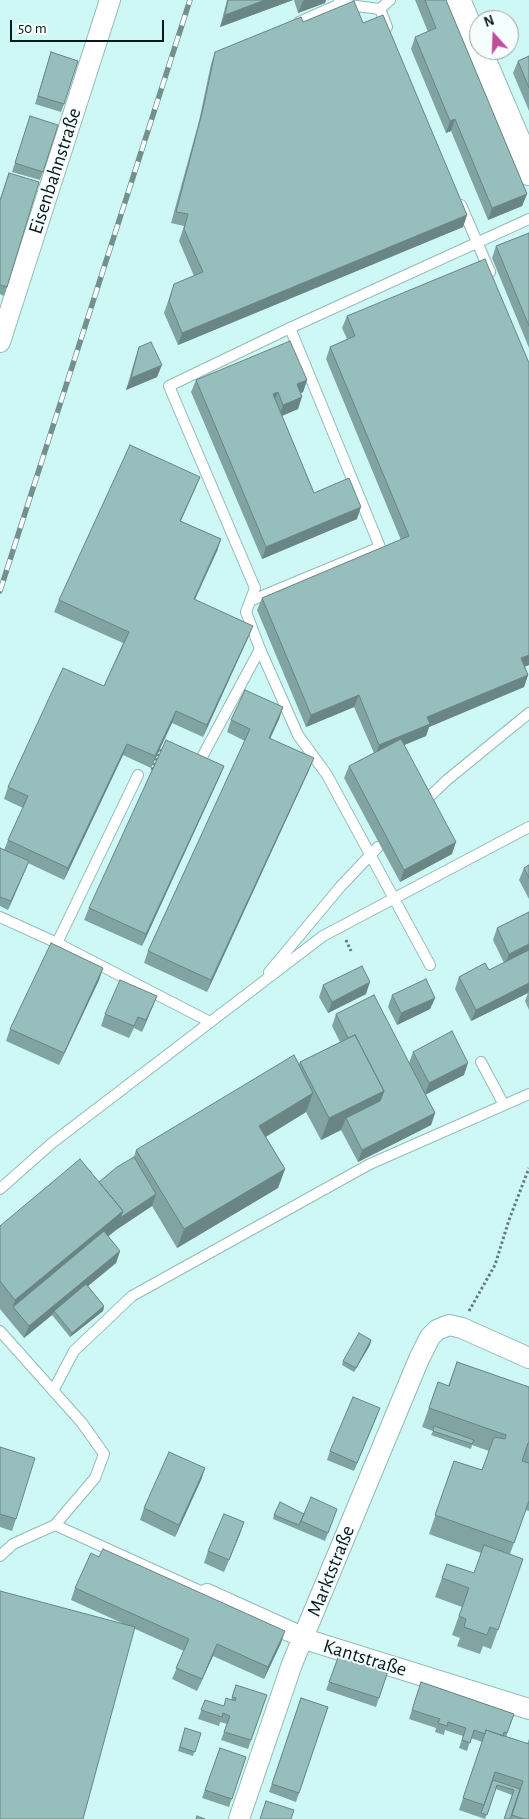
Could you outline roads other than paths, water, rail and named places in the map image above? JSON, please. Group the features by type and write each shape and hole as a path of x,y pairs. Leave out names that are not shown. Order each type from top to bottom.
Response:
{"main road":[{"path":"456,0 529,172"}],"street":[{"name":"Eisenbahnstraße","path":"0,342 110,0"},
{"name":"Marktstraße","path":"240,1819 292,1664 419,1359 430,1337 437,1330 449,1325 462,1328 529,1358"},
{"name":"Kantstraße","path":"206,1594 311,1641 527,1703"}],"lane":[{"path":"380,9 390,0"},
{"path":"299,22 340,2 380,9"},
{"path":"380,9 391,36"},
{"path":"458,198 492,278"},
{"path":"430,966 327,775 298,735 260,649 246,612 255,588 169,386 290,328 529,219"},
{"path":"250,601 380,547 290,328"},
{"path":"201,759 260,649"},
{"path":"424,802 447,780 529,713"},
{"path":"57,943 138,775"},
{"path":"0,1189 52,1143 323,936 529,827"},
{"path":"256,987 341,886 378,846"},
{"path":"0,917 57,943 210,1022"},
{"path":"481,1062 504,1105"},
{"path":"53,1391 74,1351 132,1296 370,1164 529,1094"},
{"path":"0,1331 82,1423 104,1454 95,1478 55,1525 13,1544 0,1556"},
{"path":"55,1525 206,1594"}],"railway":[{"path":"0,591 190,0"}]}
